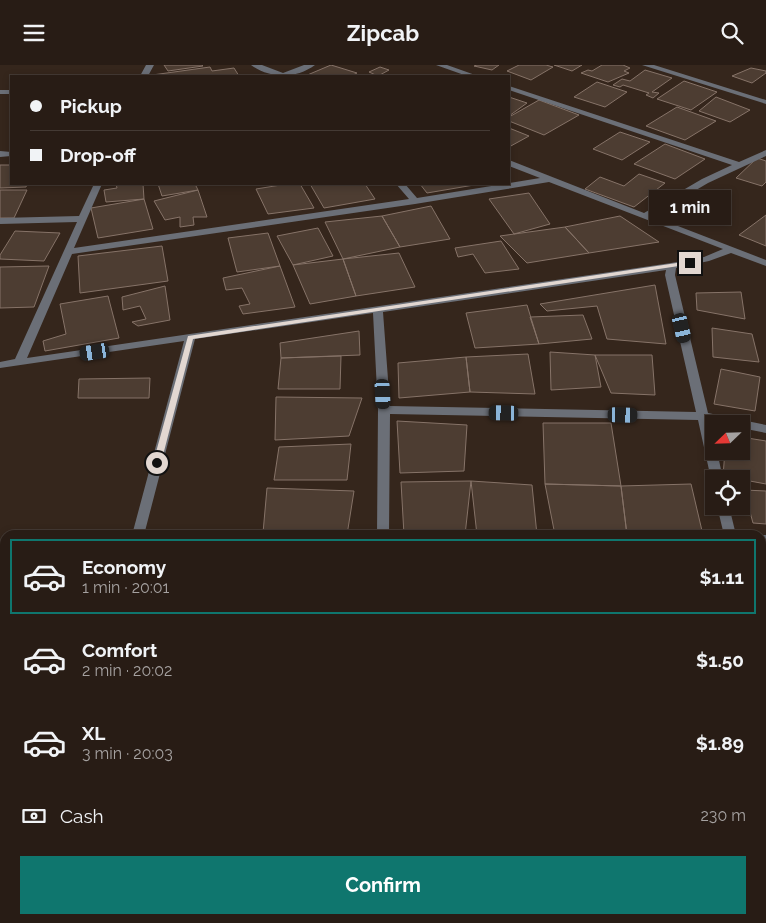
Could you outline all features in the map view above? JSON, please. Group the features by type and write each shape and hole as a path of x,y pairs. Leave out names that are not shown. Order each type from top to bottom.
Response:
{"street":[{"path":"254,65 280,75"},
{"path":"286,75 311,65"},
{"path":"440,65 457,74"},
{"path":"646,65 766,102"},
{"path":"510,88 740,165"},
{"path":"645,216 706,181 765,154"},
{"path":"510,163 766,263"},
{"path":"68,252 415,201 549,179"},
{"path":"19,363 98,185"},
{"path":"401,185 415,201"},
{"path":"0,221 82,219"},
{"path":"0,365 671,266 706,259 730,250"},
{"path":"671,266 670,275 715,470"},
{"path":"378,310 384,410 383,530"},
{"path":"139,530 190,338"},
{"path":"384,410 705,417"},
{"path":"750,426 766,429"},
{"path":"725,515 729,530"}],"building":[{"path":"164,65 202,65 203,66 168,71"},
{"path":"331,65 357,73 353,75 307,75"},
{"path":"499,65 492,70 474,66"},
{"path":"519,65 546,65 553,67 531,80 507,71"},
{"path":"554,65 582,65 572,71"},
{"path":"602,65 623,65 630,68 624,71 629,73 608,82 581,73 588,70 592,71"},
{"path":"210,67 212,71 234,68 238,75 152,75"},
{"path":"380,67 389,70 380,75 369,72"},
{"path":"751,68 766,71 766,73 752,83 732,76"},
{"path":"645,70 672,78 652,92 659,93 653,98 646,95 649,93 623,85 620,87 613,85 622,79 630,81"},
{"path":"684,81 717,92 691,110 657,99"},
{"path":"597,82 627,92 605,107 574,97"},
{"path":"510,97 527,103 510,115"},
{"path":"716,97 750,110 730,122 699,111"},
{"path":"539,100 579,115 544,135 510,121 510,116"},
{"path":"677,107 716,121 685,140 646,126"},
{"path":"510,128 529,136 510,146"},
{"path":"620,132 650,142 622,160 593,149"},
{"path":"665,144 705,159 675,179 634,164"},
{"path":"757,158 766,161 766,182 762,186 736,178"},
{"path":"0,165 10,165 10,185 27,185 26,187 0,188"},
{"path":"639,174 665,183 634,207 585,189 600,177 624,186"},
{"path":"116,185 143,185 144,199 106,202 104,190 117,188"},
{"path":"158,185 196,185 198,190 162,196"},
{"path":"281,185 301,185 314,208 268,214 256,189"},
{"path":"311,185 366,185 375,199 324,208"},
{"path":"421,185 474,185 427,193"},
{"path":"0,190 27,190 14,218 0,218"},
{"path":"198,190 207,217 193,217 194,225 180,227 180,217 165,220 154,201"},
{"path":"529,193 550,224 514,234 489,199"},
{"path":"144,199 153,229 98,238 91,208"},
{"path":"431,206 450,239 400,247 382,216"},
{"path":"766,215 766,246 739,235"},
{"path":"382,216 400,247 343,259 325,222"},
{"path":"620,216 659,242 589,253 565,227"},
{"path":"565,227 589,253 527,263 500,236"},
{"path":"318,228 333,256 293,265 277,236"},
{"path":"15,231 60,233 44,261 0,259 0,255"},
{"path":"268,233 280,266 237,272 228,238"},
{"path":"501,241 519,269 485,273 473,254 458,257 455,248"},
{"path":"162,246 168,281 80,293 78,256"},
{"path":"399,253 415,287 356,296 343,259"},
{"path":"343,259 356,296 310,304 293,265"},
{"path":"49,266 34,307 0,308 0,267"},
{"path":"280,266 295,307 243,314 239,306 250,304 242,288 226,290 223,278"},
{"path":"655,285 666,344 607,339 597,306 547,311 540,304"},
{"path":"165,286 170,320 138,326 132,322 146,319 140,306 123,310 122,297"},
{"path":"741,292 745,319 697,310 696,293"},
{"path":"108,296 119,338 45,351 43,341 66,334 60,304"},
{"path":"527,305 539,344 475,348 466,313"},
{"path":"583,315 592,339 539,344 530,317"},
{"path":"712,328 752,334 759,362 713,357"},
{"path":"359,331 360,355 281,358 280,343"},
{"path":"550,352 595,355 601,387 551,390"},
{"path":"528,354 535,394 470,392 466,357"},
{"path":"595,355 652,355 655,395 611,393"},
{"path":"341,356 340,389 278,389 281,358"},
{"path":"466,357 470,392 399,398 398,363"},
{"path":"721,369 760,377 755,411 714,404"},
{"path":"150,378 149,398 78,398 79,379"},
{"path":"276,397 362,398 349,436 275,440"},
{"path":"397,421 467,425 464,471 400,473"},
{"path":"543,423 611,423 621,486 545,484"},
{"path":"750,438 766,441 766,484 750,481 750,470 723,470 724,460 750,460"},
{"path":"351,444 347,480 274,480 279,447"},
{"path":"471,481 466,530 404,530 401,482"},
{"path":"471,481 532,485 536,530 476,530"},
{"path":"545,484 621,486 626,530 554,530"},
{"path":"691,484 702,530 626,530 621,486"},
{"path":"267,488 354,491 348,530 263,530"},
{"path":"750,490 766,491 766,524 753,523 750,512"}],"route":[{"path":"157,463 190,338 690,263"}]}
